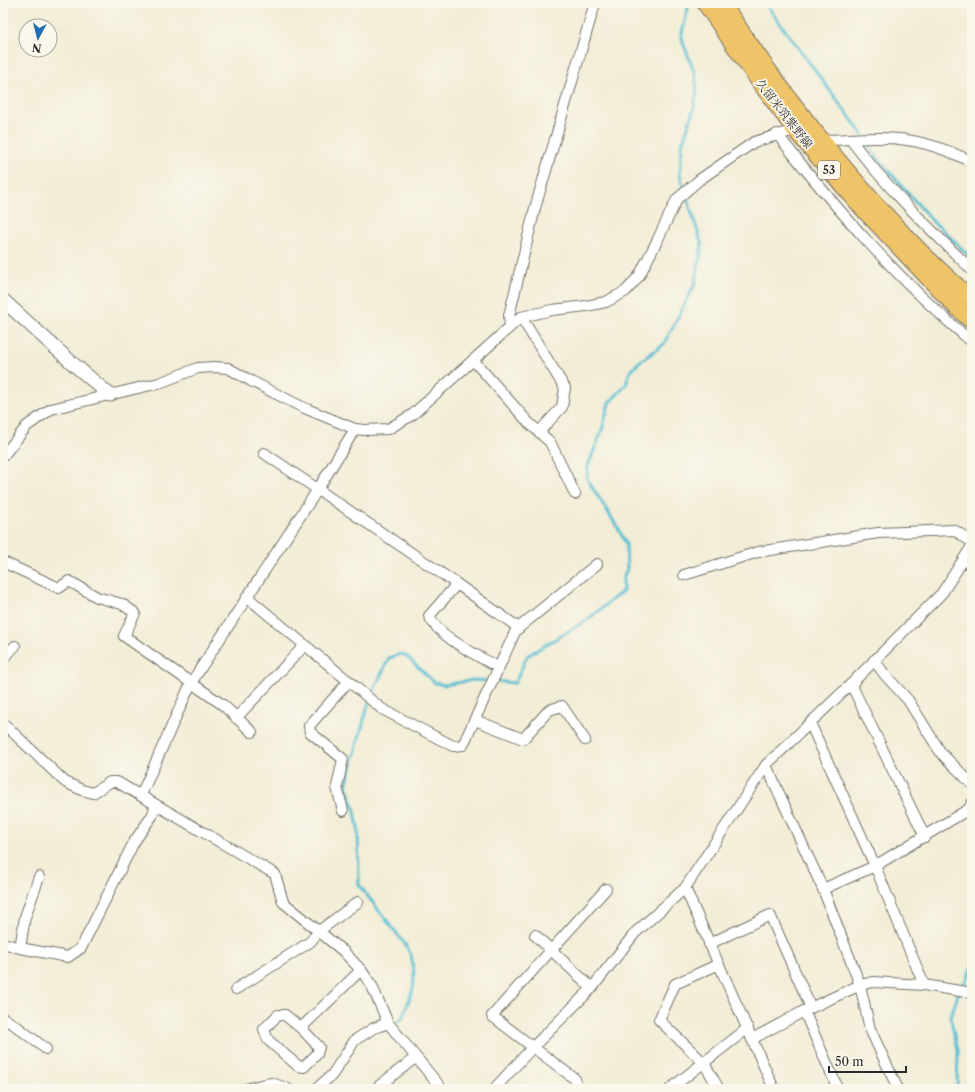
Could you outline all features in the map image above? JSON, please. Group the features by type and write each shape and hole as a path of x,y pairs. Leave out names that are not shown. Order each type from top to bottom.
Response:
{"main road":[{"name":"久留米筑紫野線","path":"705,3 758,80 795,130 870,216 956,307 972,321"},
{"name":"久留米筑紫野線","path":"722,3 769,73 822,140 875,202 919,250 972,300"}],"street":[{"path":"510,326 509,316 535,208 595,3"},
{"path":"3,456 27,426 51,409 159,383 198,368 228,368 302,407 355,429 388,429 412,415 521,317 552,310 606,302 626,291 639,276 676,199 699,180 754,142 777,134 795,130"},
{"path":"777,134 813,178 899,275 944,319 972,342"},
{"path":"822,140 878,138 907,140 937,147 972,162"},
{"path":"851,140 871,166 942,241 972,270"},
{"path":"3,300 71,362 110,395"},
{"path":"521,317 565,388 562,407 539,432"},
{"path":"473,360 529,423 550,442 575,494"},
{"path":"141,795 191,684 318,489 355,429"},
{"path":"264,452 519,628"},
{"path":"684,575 758,552 878,534 954,530 972,542"},
{"path":"494,1089 532,1048 592,988 635,933 685,888 766,765 851,684 942,593 972,546"},
{"path":"3,562 59,588 68,581 97,596 122,604 135,613 124,636 223,705 252,732"},
{"path":"247,597 382,709 453,746 463,745 516,630 598,564"},
{"path":"457,584 429,616 432,622 451,639 499,668"},
{"path":"236,718 305,645"},
{"path":"3,659 15,646"},
{"path":"874,660 885,675 908,700 941,753 972,784"},
{"path":"343,811 337,787 343,759 310,732 309,726 348,682"},
{"path":"851,684 925,837"},
{"path":"475,720 523,739 549,710 562,706 585,740"},
{"path":"3,723 65,782 82,790 93,793 110,782 117,782 275,874 283,902 343,951 361,970 372,986 388,1023 415,1058 442,1089"},
{"path":"810,723 875,866 924,985"},
{"path":"766,765 823,889 860,985 870,1029 898,1089"},
{"path":"823,889 875,866 969,809 972,803"},
{"path":"3,943 20,948 68,957 81,948 134,842 152,816 156,805"},
{"path":"20,948 25,917 40,877"},
{"path":"685,888 717,965 748,1028 774,1089"},
{"path":"578,1089 575,1079 532,1048 492,1016 606,889"},
{"path":"236,989 310,942 319,931 358,902"},
{"path":"709,944 770,915 838,1089"},
{"path":"535,935 592,988"},
{"path":"717,965 675,984 659,1020 704,1063 719,1089"},
{"path":"301,1028 361,970"},
{"path":"752,1039 807,1010 860,985 873,982 924,985 972,993"},
{"path":"285,1014 301,1028 319,1047 318,1054 304,1067 298,1066 268,1040 264,1030 278,1015 285,1014"},
{"path":"3,1018 46,1049"},
{"path":"316,1089 332,1075 355,1040 374,1028 388,1023"},
{"path":"670,1089 748,1028"},
{"path":"375,1089 415,1058"},
{"path":"246,1089 261,1084 272,1083 288,1089"}],"waterway":[{"path":"765,3 863,135"},
{"path":"495,681 515,683 527,656 587,620 623,591 623,578 627,569 626,544 618,528 587,479 588,466 602,430 609,403 626,385 629,374 638,363 664,344 695,284 702,245 680,175 682,145 694,108 697,91 695,74 681,37 689,4"},
{"path":"866,140 875,155 935,224 940,227 972,259"},
{"path":"397,1022 402,1019 413,989 414,973 411,955 405,944 359,885 358,827 354,807 346,786 370,698 389,658 401,654 405,655 435,683 444,685 474,680 489,681"},
{"path":"957,1089 958,1050 951,1016 957,997 972,968"}]}
